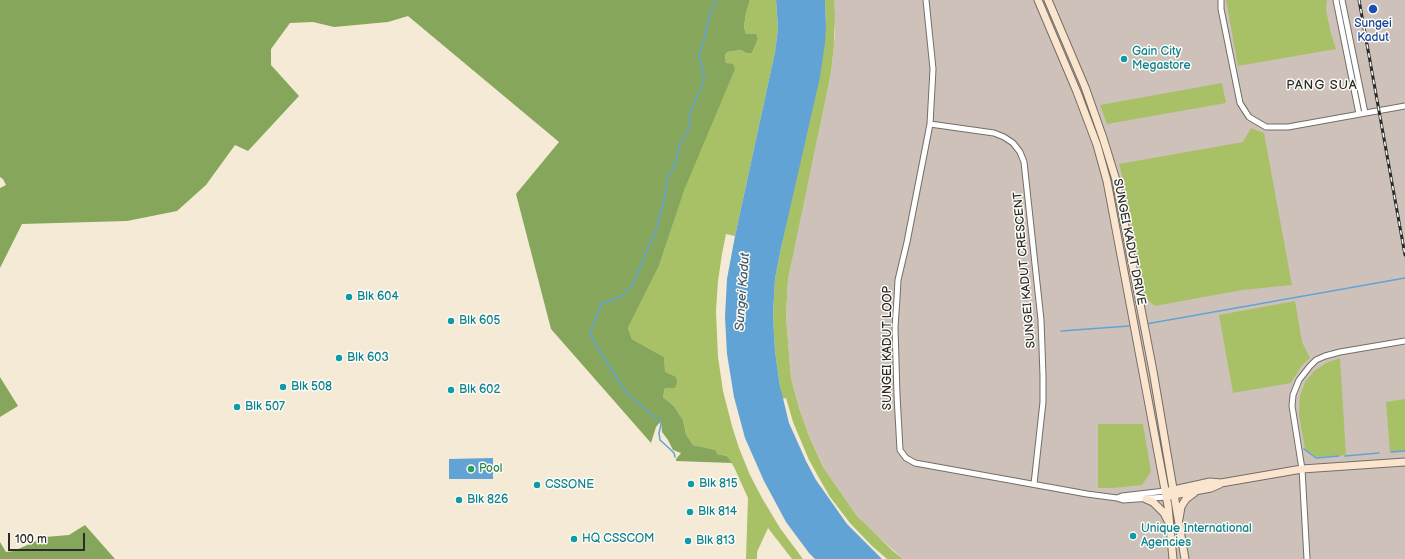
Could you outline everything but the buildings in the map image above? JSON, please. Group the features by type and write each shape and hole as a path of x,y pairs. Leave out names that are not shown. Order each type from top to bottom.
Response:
{"main road":[{"name":"SUNGEI KADUT DRIVE","path":"1038,0 1077,92 1097,145 1107,181 1154,433 1169,494"},
{"name":"SUNGEI KADUT DRIVE","path":"1048,0 1085,87 1113,169 1162,422 1169,494"},
{"path":"1154,433 1161,428 1162,422"},
{"path":"1169,494 1210,482 1221,483 1302,469 1405,462"},
{"path":"1169,494 1203,490 1221,483"},
{"path":"1179,521 1181,507 1186,498 1203,490"},
{"path":"1169,494 1179,521 1185,559"},
{"path":"1169,494 1173,559"},
{"path":"1146,499 1153,502 1164,513 1170,524"}],"street":[{"name":"SUNGEI KADUT LOOP","path":"926,0 933,69 930,124 898,280 896,334 900,450 906,458 915,463 1123,500 1146,499 1169,494"},
{"path":"1221,0 1221,10 1240,104 1250,117 1266,127 1288,127 1405,106"},
{"path":"1336,0 1359,114"},
{"path":"1342,0 1365,113"},
{"name":"SUNGEI KADUT CRESCENT","path":"930,124 994,133 1004,137 1013,143 1020,152 1024,162 1041,320 1044,382 1034,484"},
{"path":"1307,559 1302,469 1292,406 1295,388 1303,373 1316,360 1332,354 1405,341"},
{"name":"SUNGEI KADUT LOOP","path":"1117,498 1122,496 1169,494"}],"shaded area":[{"path":"834,0 1405,0 1405,559 903,559 871,530 857,516 823,467 809,436 799,408 791,378 786,317 788,279 831,73 835,34"}],"green space":[{"path":"0,0 750,0 744,27 746,34 756,34 758,39 752,53 746,53 741,50 727,52 725,56 726,63 733,64 735,69 685,188 659,266 628,328 632,339 664,357 665,372 676,377 677,382 675,388 665,388 663,397 674,406 683,420 686,434 693,445 716,450 717,454 727,456 732,463 676,461 681,453 673,450 662,432 661,421 656,427 651,443 551,329 516,194 559,142 408,16 388,22 334,27 313,22 290,23 271,49 271,65 299,96 248,151 235,145 206,185 177,211 127,221 22,224 0,268 0,188 6,185 0,177"},
{"path":"750,0 776,0 778,28 775,52 735,236 726,234 722,254 716,311 718,357 723,391 732,426 750,475 780,528 803,559 792,559 768,528 757,552 757,559 746,559 748,498 734,467 727,456 717,454 716,450 693,445 686,434 683,420 674,406 663,397 665,388 664,357 632,339 628,328 659,266 726,63 725,56 727,52 741,50 746,53 752,53 758,39 746,34 744,27"},
{"path":"825,0 834,0 834,45 831,73 788,279 786,317 791,378 799,408 809,436 823,467 857,516 903,559 887,559 850,523 830,497 809,460 793,422 786,398 782,399 775,351 773,315 775,279 826,26"},
{"path":"1226,0 1327,0 1326,10 1336,49 1238,66"},
{"path":"1222,83 1226,103 1107,124 1100,105"},
{"path":"1251,128 1264,133 1292,285 1242,290 1155,306 1145,298 1125,187 1119,164 1243,142"},
{"path":"1295,301 1302,342 1310,358 1302,365 1291,383 1233,393 1219,315"},
{"path":"1340,358 1346,455 1316,457 1305,449 1299,415 1300,396 1305,382 1314,371 1326,363"},
{"path":"0,377 18,406 0,417"},
{"path":"1405,399 1405,451 1390,452 1386,402"},
{"path":"1098,424 1143,424 1151,472 1142,485 1098,488"},
{"path":"85,525 115,559 0,559 0,542 6,552 14,551 45,537 69,535"}],"water":[{"path":"776,0 825,0 826,26 820,77 775,279 773,315 775,351 780,386 789,423 816,480 847,524 882,559 815,559 809,553 786,522 764,481 745,438 734,397 727,354 725,317 727,279 775,52 778,28"},
{"name":"Pool","path":"493,458 493,479 449,479 449,459"}],"waterway":[{"path":"675,457 674,453 660,440 659,433 661,424 659,420 627,393 608,365 590,334 601,304 622,296 633,284 656,230 668,176 674,168 680,145 689,128 690,113 704,81 699,55 709,17 716,0"},
{"path":"1146,324 1405,278"},
{"path":"1061,331 1129,326"},
{"path":"1304,449 1316,458 1339,456"},
{"path":"1391,452 1405,451"},
{"path":"1345,456 1379,453"}],"railway":[{"path":"1359,0 1405,255"}],"place":[{"name":"Sungei Kadut","path":"1373,9"},
{"name":"Gain City Megastore","path":"1124,59"},
{"name":"Blk 604","path":"349,297"},
{"name":"Blk 605","path":"451,321"},
{"name":"Blk 603","path":"339,358"},
{"name":"Blk 508","path":"283,387"},
{"name":"Blk 602","path":"451,390"},
{"name":"Blk 507","path":"237,407"},
{"name":"Pool","path":"471,469"},
{"name":"Blk 815","path":"691,484"},
{"name":"CSSONE","path":"537,485"},
{"name":"Blk 826","path":"459,500"},
{"name":"Blk 814","path":"690,512"},
{"name":"Unique International Agencies","path":"1133,536"},
{"name":"HQ CSSCOM","path":"574,539"},
{"name":"Blk 813","path":"688,541"}],"district":[{"name":"PANG SUA","path":"1322,86"}]}
